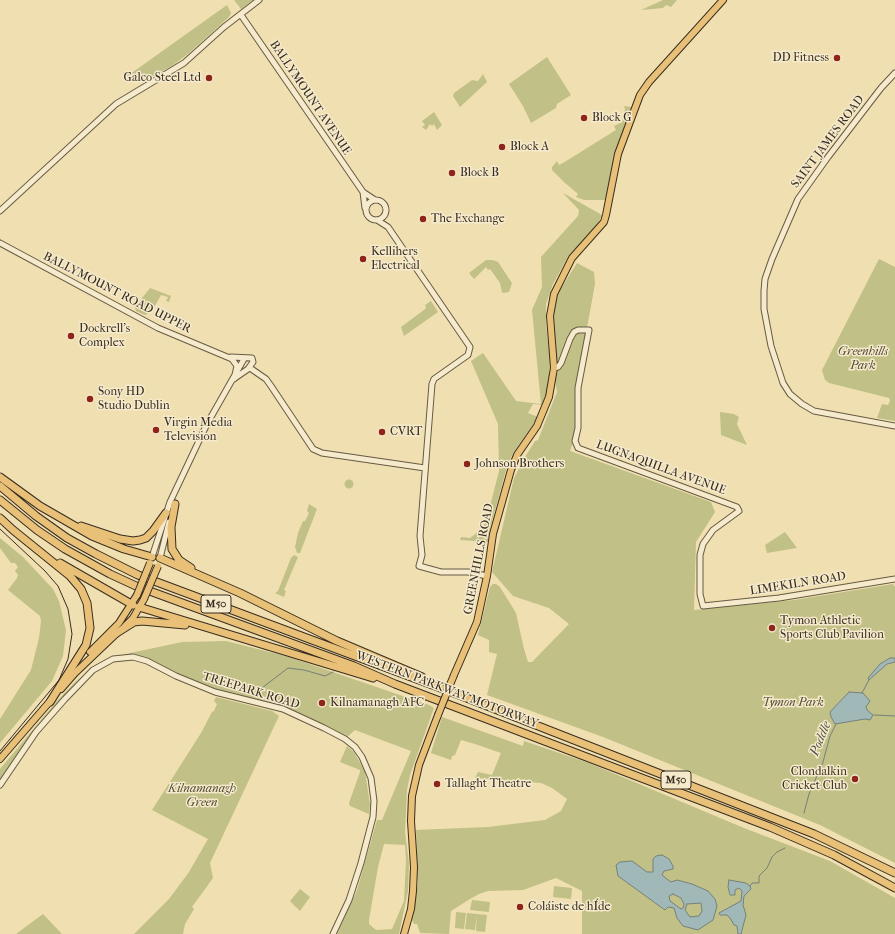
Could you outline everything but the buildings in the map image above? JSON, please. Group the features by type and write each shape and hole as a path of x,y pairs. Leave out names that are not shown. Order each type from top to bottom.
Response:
{"highway":[{"name":"M50","path":"0,477 35,502 105,542 221,584"},
{"name":"WESTERN PARKWAY MOTORWAY","path":"0,486 36,516 67,538 138,575 454,693 814,834 895,873"},
{"name":"WESTERN PARKWAY MOTORWAY","path":"0,500 37,530 65,549 116,577 136,586 354,666 395,684 770,827 834,855 895,888"},
{"name":"M50","path":"175,504 170,537 172,549 179,560 221,584 337,641 440,685 454,693"},
{"name":"M50","path":"66,521 133,541 146,538 166,513"},
{"name":"M50","path":"0,517 48,555 91,582 136,606 395,684"},
{"name":"M50","path":"0,517 13,530 70,576 77,583 87,603 90,628 86,645 50,702"},
{"name":"M50","path":"115,634 134,622 142,621 183,625 228,634"}],"main road":[{"name":"GREENHILLS ROAD","path":"404,934 411,909 413,891 414,867 411,821 412,796 419,765 454,675 477,622 493,534 508,479 517,455 538,426 546,408 554,368 550,316 551,300 559,281 572,258 604,222 618,154 640,95 649,82 723,0"},
{"path":"75,673 81,662 136,606 144,600 158,566 154,559"},
{"path":"0,759 75,673 133,618 137,595 154,559"}],"street":[{"path":"0,211 116,104 184,63 224,27 259,0"},
{"name":"BALLYMOUNT AVENUE","path":"241,15 363,192 375,200"},
{"name":"SAINT JAMES ROAD","path":"895,73 881,88 798,199 772,259 765,280 764,292 764,309 771,346 783,383 790,394 802,404 814,411 895,426"},
{"name":"BALLYMOUNT AVENUE","path":"363,192 365,208"},
{"path":"388,227 384,204 375,200 369,202 365,208 368,217 377,220 388,227 470,347 468,356 434,379 432,384 420,536 422,555 419,566 441,572 468,572 486,576"},
{"path":"377,220 382,218 386,213"},
{"name":"BALLYMOUNT ROAD UPPER","path":"0,243 158,328 227,357 244,359"},
{"name":"LUGNAQUILLA AVENUE","path":"554,368 558,367 561,363 574,332 578,330 589,330 578,388 578,428 576,445 578,448 737,507 739,511 713,530 703,544 700,555 700,594 703,606"},
{"path":"227,357 237,363 234,379"},
{"path":"154,559 166,513 214,409 234,379 244,359 252,358 253,363 250,368 234,379"},
{"path":"250,368 266,379 313,449 322,453 425,468"},
{"path":"154,559 175,504 178,486"},
{"name":"LIMEKILN ROAD","path":"703,606 779,598 895,579"},
{"name":"TREEPARK ROAD","path":"0,785 36,732 65,699 93,670 112,659 133,657 147,661 176,676 215,692 281,709 324,728 345,739 362,757 371,778 374,801 373,817 362,863 349,900 333,934"}],"green space":[{"path":"234,0 253,0 241,9"},
{"path":"663,0 677,0 671,7 666,5 663,8 641,10"},
{"path":"227,5 231,13 229,17 189,53 172,66 141,82 129,78 123,72 133,72"},
{"path":"547,57 571,95 557,104 556,108 531,123 523,106 509,84"},
{"path":"483,74 487,82 460,107 453,96 454,93 472,80 478,81"},
{"path":"624,106 631,107 613,162 606,200 584,200 576,197 578,194 552,170 552,167 557,161 559,165 563,163 616,130 614,126 622,122 625,109"},
{"path":"434,112 442,125 437,130 434,124 432,126 430,124 426,130 422,127 425,125 422,121"},
{"path":"563,193 602,215 596,227 569,255 553,284 546,304 546,324 550,361 548,392 544,405 533,404 528,413 538,417 512,455 507,467 489,532 488,542 460,540 461,537 470,538 482,529 487,518 499,471 498,424 471,361 483,353 516,401 541,404 532,310 542,287 541,257 578,216 579,210"},
{"name":"Greenhills Park","path":"879,259 895,267 895,421 877,418 882,404 888,405 890,401 889,398 829,383 825,380 822,370"},
{"path":"486,260 498,262 512,283 509,292 502,292 500,283 490,269 488,270 486,267 474,279 469,273"},
{"name":"Tymon Park","path":"577,263 594,272 595,284 576,388 577,431 570,451 711,502 715,512 696,542 694,610 794,600 893,584 895,587 895,863 820,825 603,737 487,695 497,654 489,652 489,640 478,635 490,587 493,584 500,587 516,613 528,662 532,662 569,624 549,608 513,596 492,572 514,478 535,441 538,440 557,392 555,381 558,371 553,314 555,298"},
{"path":"150,288 171,296 169,302 166,301 168,297 161,295 152,311 145,315 136,311 135,307"},
{"path":"431,301 438,312 404,336 401,327 424,310 426,308 425,305"},
{"path":"720,412 734,414 739,417 737,424 747,445 721,435"},
{"path":"349,479 354,484 349,489 344,484"},
{"path":"309,504 317,509 300,553 297,553 295,547 298,533 303,521 305,521 309,513 307,511"},
{"path":"785,532 797,548 767,553 765,545"},
{"path":"0,538 23,557 53,589 59,601 66,630 63,656 52,681 0,743 0,719 31,670 39,638 41,621 40,616 8,590 17,578 18,575 15,571 18,567 15,563 11,563 0,548"},
{"path":"294,555 298,557 284,590 286,591 284,597 275,593 278,591 291,558"},
{"path":"226,641 289,657 434,708 410,775 407,790 405,832 409,864 408,891 399,934 337,934 357,890 377,820 382,820 411,751 355,730 346,738 272,703 216,691 134,655 121,655 182,642","holes":["384,844 405,845 406,860 404,901 392,929 376,930 369,924 369,920 378,867"]},
{"path":"81,676 31,736 0,781 0,769 55,703"},
{"name":"Kilnamanagh Green","path":"216,697 272,711 279,716 210,863 213,878 192,907 194,909 185,924 183,934 134,934 169,899 189,872 208,839 152,810 214,711 217,704 214,701"},
{"path":"442,717 523,746 524,741 589,763 744,828 830,861 895,898 895,934 582,934 582,891 556,878 523,890 488,891 479,894 451,911 449,934 420,933 417,924 414,924 412,920 418,883 416,830 488,827 545,820 561,811 567,799 552,788 541,783 475,778 478,772 492,775 501,753 475,744 461,740 455,755 452,756 451,760 431,753"},
{"path":"347,746 354,752 365,772 370,804 369,814 350,806 349,803 360,770 340,762"},
{"path":"554,886 572,888 571,899 553,897"},
{"path":"300,889 310,897 300,911 290,901"},
{"path":"472,900 490,902 489,912 470,910"},
{"path":"456,912 466,913 464,929 455,928"},
{"path":"467,913 477,914 475,930 465,929"},
{"path":"43,914 62,934 16,934"},
{"path":"477,914 487,915 485,932 476,931"}],"water":[{"path":"890,658 895,658 895,662 887,664 869,680 868,678 880,664"},
{"path":"849,692 863,693 870,701 866,707 867,710 873,715 870,720 865,719 835,724 830,712"},
{"path":"662,855 669,859 673,869 664,871 662,875 671,882 677,880 692,884 708,891 715,899 717,906 713,920 698,930 683,926 677,918 674,908 668,907 665,910 618,876 616,865 620,862 632,861 647,872 653,872 653,859 656,856","holes":["673,894 681,898 684,904 683,908 681,909 670,901 669,896","701,903 702,911 699,916 690,917 685,910 687,904"]},
{"path":"729,880 746,883 751,889 744,896 743,905 746,915 741,934 738,934 737,926 734,925 727,915 720,915 719,913 741,901 742,891 739,888 735,890 735,895 730,895 728,887"}],"waterway":[{"path":"258,691 288,668 304,670 325,676 333,672"},
{"name":"Poddle","path":"862,693 869,680"},
{"name":"Poddle","path":"874,715 895,716"},
{"name":"Poddle","path":"804,813 809,794 823,762 830,736 836,724"},
{"name":"Poddle","path":"750,886 752,883 759,883 759,876 767,868 772,857 777,852 785,848"}],"tram line":[{"path":"0,529 45,571 58,586 68,609 72,634 68,659 59,680 0,751"}],"place":[{"name":"DD Fitness","path":"837,58"},
{"name":"Galco Steel Ltd","path":"209,78"},
{"name":"Block G","path":"584,118"},
{"name":"Block A","path":"502,147"},
{"name":"Block B","path":"452,173"},
{"name":"The Exchange","path":"423,219"},
{"name":"Kellihers Electrical","path":"363,259"},
{"name":"Dockrell's Complex","path":"71,336"},
{"name":"Sony HD Studio Dublin","path":"90,399"},
{"name":"Virgin Media Television","path":"156,430"},
{"name":"CVRT","path":"382,432"},
{"name":"Johnson Brothers","path":"467,464"},
{"name":"Tymon Athletic Sports Club Pavilion","path":"772,628"},
{"name":"Kilnamanagh AFC","path":"322,703"},
{"name":"Clondalkin Cricket Club","path":"855,779"},
{"name":"Tallaght Theatre","path":"437,784"},
{"name":"Coláiste de hÍde","path":"520,907"}]}
